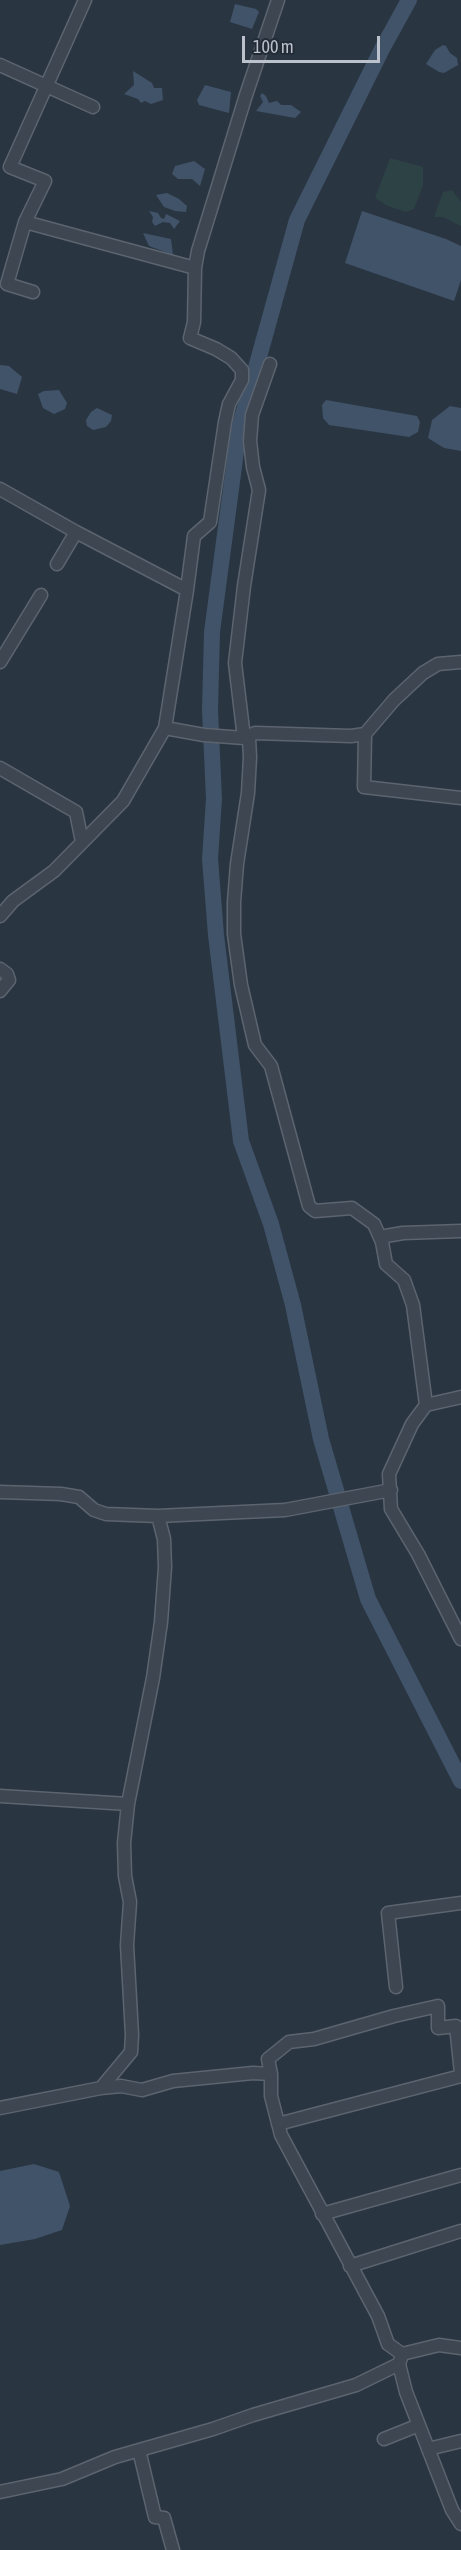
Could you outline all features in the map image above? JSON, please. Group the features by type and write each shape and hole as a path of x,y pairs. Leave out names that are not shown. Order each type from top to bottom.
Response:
{"street":[{"path":"33,292 7,284 25,222 45,181 10,167 85,0"},
{"path":"0,916 13,901 54,871 123,801 165,728 194,536 210,522 229,404 242,380 242,370 231,358 190,338 194,322 195,268 198,251 242,106 278,0"},
{"path":"0,65 93,107"},
{"path":"25,222 195,268"},
{"path":"244,738 235,663 259,490 250,441 252,415 270,364"},
{"path":"0,489 187,590"},
{"path":"57,564 76,532"},
{"path":"0,662 41,595"},
{"path":"461,662 438,664 423,673 394,700 365,734 364,787 461,798"},
{"path":"165,728 204,735 249,739 248,784 237,864 234,934 248,1018 255,1045 271,1066 309,1206 315,1211 352,1209 374,1224 380,1237 386,1264 404,1280 413,1305 426,1405"},
{"path":"244,738 255,733 351,736 365,734"},
{"path":"0,768 76,812 82,842"},
{"path":"0,969 7,974 9,980 0,991"},
{"path":"380,1237 403,1233 461,1231"},
{"path":"461,1397 426,1405 412,1424 389,1474 391,1509 418,1554 461,1639"},
{"path":"0,1492 61,1494 79,1497 94,1510 106,1514 158,1516 285,1510 334,1503 362,1494 391,1490"},
{"path":"101,2088 131,2052 127,1945 130,1902 125,1876 124,1843 128,1804 153,1678 161,1622 165,1567 164,1539 158,1516"},
{"path":"0,1796 128,1804"},
{"path":"396,1987 388,1912 461,1903"},
{"path":"278,2124 461,2075 456,2026 438,2028 438,2006 314,2039 289,2042 268,2059 271,2074 270,2096 278,2124 289,2152 378,2316 388,2344 400,2359 406,2392 452,2510 461,2524"},
{"path":"0,2108 101,2088 121,2086 142,2090 173,2081 253,2073 271,2074"},
{"path":"322,2214 461,2175"},
{"path":"351,2266 461,2231"},
{"path":"0,2492 62,2478 115,2457 356,2385 400,2359 439,2345 461,2348"},
{"path":"384,2439 419,2425"},
{"path":"428,2449 461,2441"},
{"path":"139,2450 155,2517 164,2518 173,2550"}],"green space":[{"path":"390,158 423,167 423,185 414,209 406,212 388,206 375,198"},
{"path":"452,190 461,202 461,226 443,217 434,217 443,192"}],"water":[{"path":"235,4 256,9 259,12 252,29 230,22"},
{"path":"443,45 457,58 458,65 444,73 426,64 435,50"},
{"path":"133,71 152,83 154,88 162,88 163,100 151,104 145,101 141,103 138,99 124,94 134,85"},
{"path":"205,85 231,92 229,113 199,105 197,100"},
{"path":"262,93 269,103 277,101 281,105 291,105 301,112 295,118 256,111 263,102 260,96"},
{"path":"194,161 205,169 200,186 192,179 178,179 172,174 175,166"},
{"path":"167,193 187,206 186,212 164,207 156,195"},
{"path":"149,211 158,213 164,219 166,214 180,221 174,229 170,223 163,222 155,226"},
{"path":"362,211 461,246 461,280 454,301 345,263"},
{"path":"143,233 171,239 173,255 149,246"},
{"path":"0,365 9,366 22,377 17,394 0,389"},
{"path":"59,390 67,403 65,409 54,414 43,408 38,394 44,391"},
{"path":"326,400 417,416 420,422 418,432 409,437 329,425 323,418 322,405"},
{"path":"450,406 461,408 461,451 444,448 428,438 432,420"},
{"path":"97,408 112,415 111,421 106,427 93,430 87,426 86,420"},
{"path":"34,2164 59,2172 70,2206 62,2230 35,2239 0,2245 0,2171"}],"waterway":[{"path":"409,0 382,49 297,220 239,429 212,632 210,710 214,799 210,859 216,935 241,1141 271,1224 293,1305 321,1439 368,1599 461,1781"}]}
